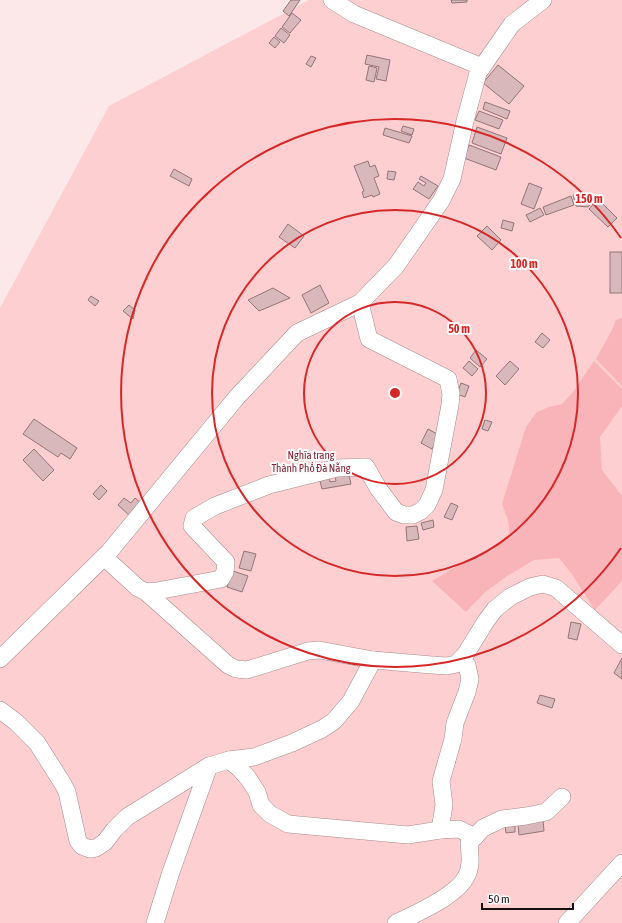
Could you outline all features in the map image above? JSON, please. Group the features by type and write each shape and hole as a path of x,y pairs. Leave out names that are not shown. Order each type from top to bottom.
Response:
{"street":[{"path":"0,659 104,558 237,397 297,333 360,303 396,266 441,201 452,178 478,73 512,24 543,0"},
{"path":"334,1 354,14 482,67"},
{"path":"146,592 221,579 225,572 226,562 194,530 192,526 194,518 215,506 269,485 337,468 366,467 378,488 396,512 404,515 413,515 421,511 427,505 434,490 451,394 448,379 369,339 360,303"},
{"path":"104,558 138,588 146,592 228,665 236,669 247,670 308,651 319,650 373,660 447,666 456,664 495,609 510,597 530,587 544,584 556,588 622,645"},
{"path":"440,830 444,806 440,781 453,739 455,723 467,692 470,679 467,665 461,659"},
{"path":"0,710 20,726 37,743 67,792 78,841 82,846 90,849 96,848 105,842 126,817 210,766 229,760 254,757 292,743 322,729 334,721 351,701 373,660"},
{"path":"229,760 248,778 257,792 261,805 270,814 288,824 408,834 459,829 475,837"},
{"path":"155,923 210,766"},
{"path":"396,923 426,908 459,887 467,876 471,860 469,843 483,828 502,819 546,812 562,797"},
{"path":"567,923 622,864"}],"green space":[{"name":"Nghĩa trang Thành Phố Đà Nẵng","path":"309,0 622,0 622,923 0,923 0,308 109,106"}],"shaded area":[{"path":"622,318 622,386 596,359 616,320"},
{"path":"594,361 622,389 622,406 600,437 602,470 622,496 622,581 595,610 571,573 559,558 534,560 507,576 484,593 466,612 432,581 467,560 492,551 510,535 508,520 502,504 526,427 537,412 562,404 573,392"}],"building":[{"path":"291,0 300,0 289,16 283,11"},
{"path":"451,0 467,0 467,2 452,3"},
{"path":"292,13 301,20 290,33 282,27"},
{"path":"281,28 290,35 284,43 275,36"},
{"path":"274,37 280,42 275,48 269,43"},
{"path":"367,55 390,60 386,81 376,79 379,67 365,64"},
{"path":"311,56 316,58 311,67 306,64"},
{"path":"498,65 524,86 509,104 483,83"},
{"path":"369,66 377,68 374,82 366,80"},
{"path":"485,102 510,111 507,119 483,109"},
{"path":"479,111 503,120 499,129 475,120"},
{"path":"403,126 414,129 412,135 401,131"},
{"path":"477,127 507,138 501,154 472,143"},
{"path":"385,128 412,136 409,143 383,135"},
{"path":"469,145 501,157 496,170 464,158"},
{"path":"368,161 370,167 375,165 379,176 374,178 380,194 373,197 372,195 364,198 362,192 364,191 354,166"},
{"path":"174,169 192,179 189,186 170,176"},
{"path":"388,171 396,172 394,180 387,179"},
{"path":"421,176 438,186 429,199 413,189 418,182 424,186 426,183 419,179"},
{"path":"529,183 542,188 534,209 521,204"},
{"path":"584,193 592,195 596,198 588,207 576,206 573,195"},
{"path":"571,196 574,205 546,215 543,207"},
{"path":"598,199 617,218 608,227 589,209"},
{"path":"540,208 544,215 530,222 526,215"},
{"path":"503,220 514,223 512,231 501,228"},
{"path":"288,224 304,236 295,248 279,237"},
{"path":"487,226 501,240 492,250 477,236"},
{"path":"610,252 622,252 622,293 610,293"},
{"path":"320,285 329,303 311,313 302,295"},
{"path":"273,288 290,298 259,311 248,300"},
{"path":"91,296 99,301 95,306 88,300"},
{"path":"129,305 135,310 133,319 123,311"},
{"path":"542,333 550,340 543,348 535,342"},
{"path":"476,350 487,359 480,367 470,358"},
{"path":"469,361 478,369 472,376 463,368"},
{"path":"510,361 519,369 505,385 496,376"},
{"path":"461,383 469,386 465,397 457,394"},
{"path":"34,419 77,448 70,459 61,453 58,457 23,434"},
{"path":"485,420 492,422 488,431 482,429"},
{"path":"428,429 439,435 432,449 421,443"},
{"path":"34,449 54,470 43,481 23,460"},
{"path":"348,470 351,484 322,489 319,477 329,475 330,482 336,481 334,473"},
{"path":"101,485 107,491 99,500 93,494"},
{"path":"124,498 131,503 135,498 141,503 130,516 118,505"},
{"path":"451,503 458,506 452,520 444,517"},
{"path":"433,520 434,527 423,530 421,523"},
{"path":"417,526 419,539 407,541 406,527"},
{"path":"244,551 256,554 251,571 239,568"},
{"path":"233,571 248,576 242,592 227,587"},
{"path":"571,622 581,624 577,640 568,638"},
{"path":"622,658 622,679 614,673"},
{"path":"540,695 555,699 552,708 537,703"},
{"path":"543,820 544,831 519,835 518,824"},
{"path":"515,823 515,832 506,833 505,824"}]}
